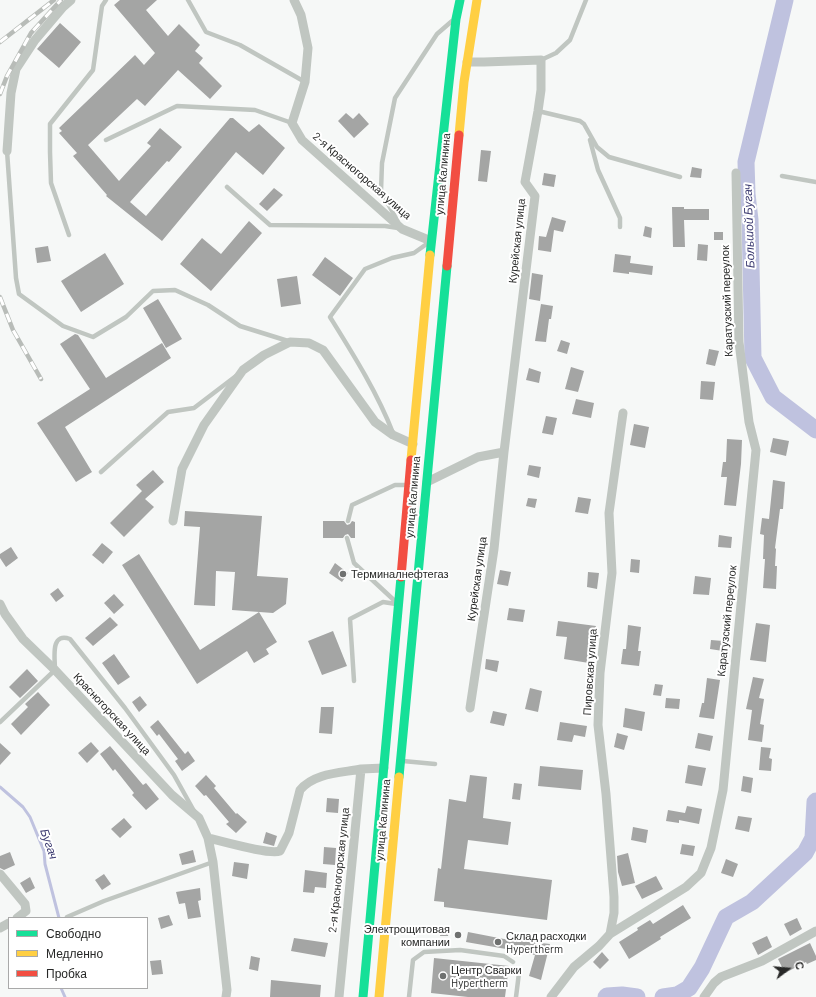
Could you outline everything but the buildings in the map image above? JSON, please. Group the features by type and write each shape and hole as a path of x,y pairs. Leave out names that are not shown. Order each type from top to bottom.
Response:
{"main road":[{"name":"улица Калинина","path":"363,997 431,241 456,19 460,0"},
{"name":"улица Калинина","path":"379,997 464,82 477,0"},
{"path":"398,605 415,606"},
{"path":"393,666 410,668"}],"street":[{"path":"7,151 11,92 16,68 63,6 71,0"},
{"path":"292,123 305,82 308,48 300,15 294,0"},
{"path":"467,62 541,60"},
{"name":"Курейская улица","path":"470,708 494,549 504,452 535,196 525,182 541,90 541,60"},
{"name":"2-я Красногорская улица","path":"292,123 302,140 402,229 431,241"},
{"name":"Каратузский переулок","path":"551,997 574,967 599,946 610,934 686,887 701,873 711,848 723,790 756,450 748,422 739,342 736,173"},
{"path":"173,521 182,469 204,425 243,370 264,355 290,342 309,342 322,350 375,422 393,434 413,444"},
{"name":"Пировская улица","path":"610,934 614,913 614,897 606,794 598,725 600,673 612,573 609,513 623,413"},
{"path":"427,482 478,457 504,452"},
{"name":"Красногорская улица","path":"0,604 5,614 23,639 55,670 172,795 199,818 208,838 213,862 227,990 226,997"},
{"path":"208,838 266,851 280,851 289,833 300,790 304,785 318,777 361,769 384,768"},
{"name":"2-я Красногорская улица","path":"339,997 361,769"},
{"path":"0,874 25,904 26,911 18,917"},
{"path":"704,997 714,983 721,977 762,961 816,931"}],"lane":[{"path":"69,234 51,183 50,124 93,70 102,6 106,0"},
{"path":"188,0 206,32 240,45 305,82"},
{"path":"541,60 556,53 570,40 586,0"},
{"path":"402,229 381,192 382,163 395,98 437,34 456,19"},
{"path":"106,140 177,106 256,110 292,123"},
{"path":"538,111 580,121 584,124 597,147 609,157 680,177"},
{"path":"589,135 598,170 620,218 620,227"},
{"path":"7,151 16,278 19,294 63,326 93,337 126,317 153,291 175,290 208,305 240,326 290,342"},
{"path":"782,176 816,182"},
{"path":"227,187 270,225 385,226 402,229"},
{"path":"393,434 386,415 357,359 330,317 365,269 392,258 414,253 431,241"},
{"path":"102,472 168,412 194,408 243,370"},
{"path":"348,521 352,504 395,485 409,485"},
{"path":"347,538 354,563 398,605"},
{"path":"354,681 350,619 383,602 398,605"},
{"path":"0,722 55,670 56,642 59,638 64,637 70,639 125,708 174,775 199,818"},
{"path":"401,761 435,764"},
{"path":"67,917 111,898 213,862"},
{"path":"409,997 413,960 424,952 460,950 504,956 513,962"},
{"path":"516,997 519,973"}],"waterway":[{"name":"Большой Бугач","path":"785,0 746,162 747,194 750,220 753,358 773,397 816,430"},
{"name":"Бугач","path":"0,787 23,807 30,817 44,851 45,864 59,917"},
{"name":"Большой Бугач","path":"663,997 677,995 689,988 702,968 726,917 752,902 805,853 813,838 816,801"},
{"name":"Бугач","path":"61,989 65,997"},
{"name":"Большой Бугач","path":"606,997 622,995 637,997"}],"railway":[{"path":"0,42 54,0"},
{"path":"0,94 7,76 31,33 61,0"},
{"path":"0,297 13,330 41,379"}],"traffic: fast":[{"path":"430,255 456,19 460,0"},
{"path":"399,777 447,266"},
{"path":"363,997 401,577"}],"traffic: slow":[{"path":"459,135 464,82 477,0"},
{"path":"411,460 430,255"},
{"path":"379,997 399,777"}],"traffic: jam":[{"path":"447,266 459,135"},
{"path":"401,577 411,460"}],"place":[{"name":"Терминалнефтегаз","path":"343,574"},
{"name":"Электрощитовая компании","path":"458,935"},
{"name":"Склад расходки Hypertherm","path":"498,942"},
{"name":"Центр Сварки Hypertherm","path":"443,976"}]}
